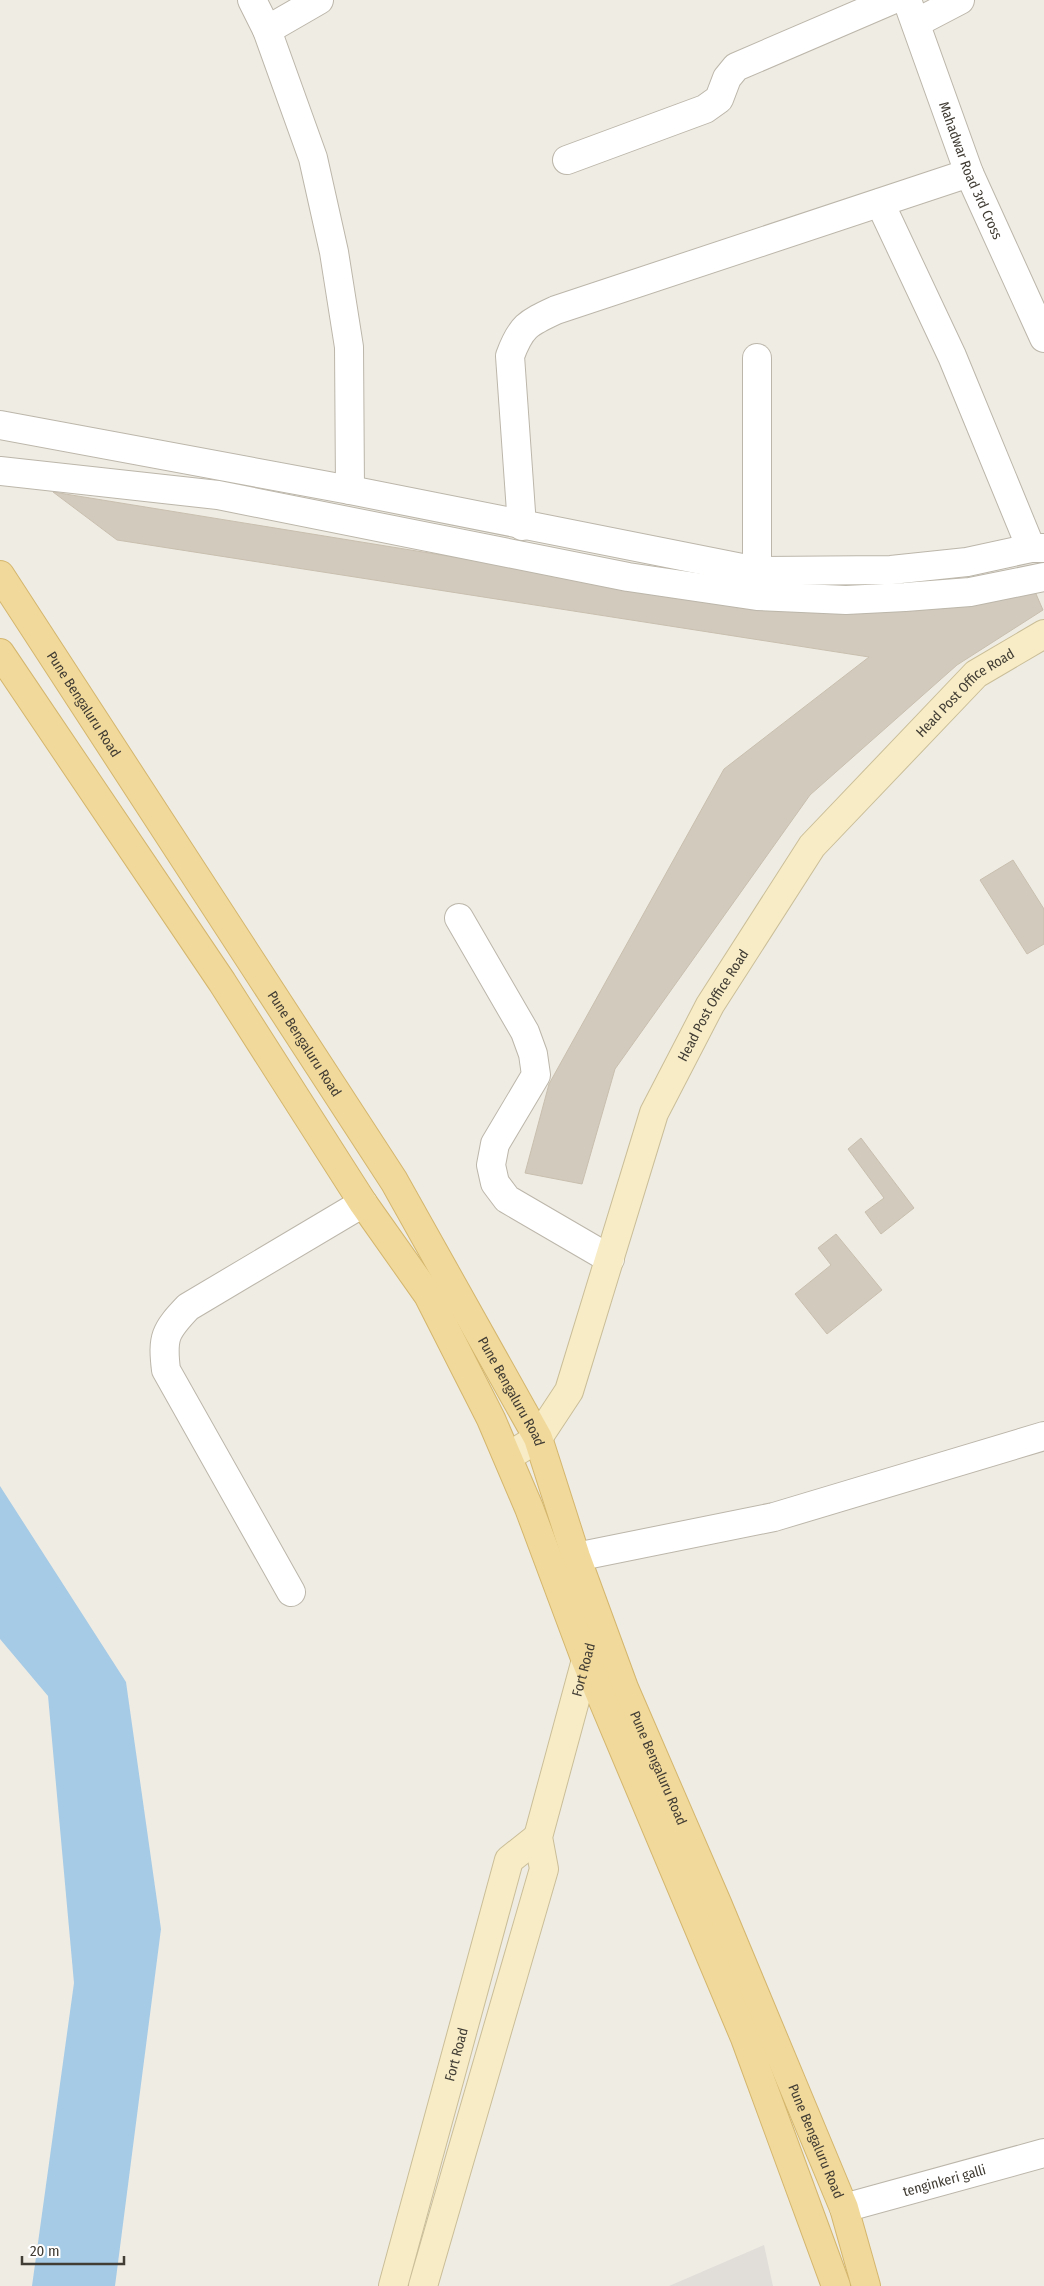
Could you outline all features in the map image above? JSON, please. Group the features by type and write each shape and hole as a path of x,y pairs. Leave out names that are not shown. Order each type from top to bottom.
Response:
{"main road":[{"name":"Pune Bengaluru Road","path":"0,575 394,1181 538,1438 576,1557 624,1688 717,1903 844,2208 866,2286"},
{"name":"Head Post Office Road","path":"509,1456 538,1438 569,1390 654,1113 710,1005 812,846 976,674 1044,634"},
{"path":"0,654 222,982 364,1203 428,1295 509,1456 585,1658 745,2038 836,2286"},
{"name":"Fort Road","path":"423,2286 544,1869 538,1837 585,1658 599,1621"},
{"name":"Fort Road","path":"393,2286 509,1860 538,1837"}],"street":[{"path":"252,0 267,30 312,158 334,252 348,347 350,490"},
{"path":"267,30 319,0"},
{"path":"567,160 705,109 719,100 727,78 736,67 892,0"},
{"path":"911,11 960,0"},
{"name":"Mahadwar Road 3rd Cross","path":"911,11 969,174 1044,338"},
{"path":"522,526 510,356 518,334 533,320 556,310 969,174"},
{"path":"0,425 350,490 757,572 891,570 967,562 1038,548 952,356 880,203"},
{"path":"757,358 757,572"},
{"path":"0,472 218,495 628,576 757,596 846,600 905,598 970,592 1044,577"},
{"path":"460,918 525,1032 534,1054 536,1075 495,1144 492,1165 495,1183 506,1199 610,1259"},
{"path":"291,1592 166,1370 163,1346 170,1325 188,1307 364,1203"},
{"path":"576,1557 774,1517 1044,1436"},
{"name":"tenginkeri galli","path":"844,2208 1044,2153"}],"shaded area":[{"path":"764,2245 773,2286 669,2286"}],"water":[{"path":"0,1486 126,1682 161,1929 115,2286 32,2286 74,1983 48,1696 0,1639"}],"building":[{"path":"53,492 694,596 888,612 1033,587 1043,610 957,665 810,795 615,1069 582,1184 525,1173 549,1084 724,769 869,657 117,540"},
{"path":"1013,860 1044,909 1044,944 1027,954 980,880"},
{"path":"861,1138 914,1208 881,1234 865,1212 884,1198 848,1149"},
{"path":"836,1234 882,1290 827,1334 795,1294 831,1265 818,1248"}]}
